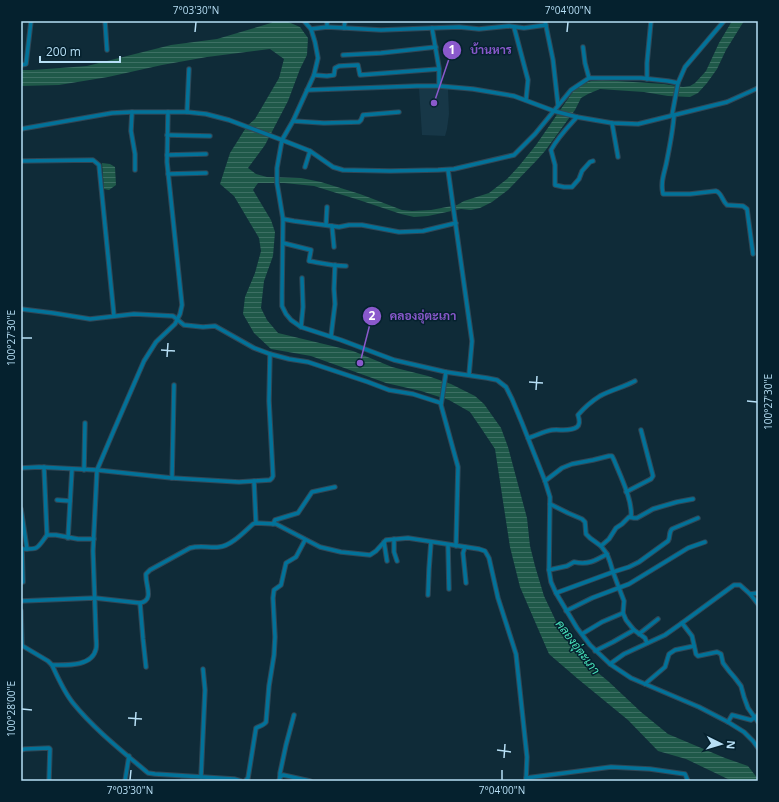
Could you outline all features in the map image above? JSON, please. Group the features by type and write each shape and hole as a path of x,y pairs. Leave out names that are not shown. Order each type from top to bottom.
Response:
{"street":[{"path":"21,65 26,64 30,21"},
{"path":"105,21 107,50"},
{"path":"304,21 311,30 318,58 314,74 307,90 293,121 282,140 277,168 277,183 283,219 282,306 286,314 291,320 301,327 331,336 394,360 446,372 497,380 506,388 528,438 550,497 549,570 551,582 566,611 590,646 610,664 632,678 728,722 744,732 758,748"},
{"path":"327,21 327,27"},
{"path":"344,28 345,21"},
{"path":"647,79 651,21"},
{"path":"724,21 684,67 678,83 671,139 662,179 663,194 690,194 716,191 719,192 727,205 745,207 747,209 753,254"},
{"path":"311,30 327,27 381,30 460,27 478,30 509,26 524,28 545,23 553,60 558,105"},
{"path":"514,27 528,80 526,100"},
{"path":"432,28 440,69 439,86"},
{"path":"343,55 381,53 436,47"},
{"path":"583,47 584,63 589,78"},
{"path":"314,74 326,76 334,75 335,68 339,66 358,66 360,75 440,69"},
{"path":"187,112 189,69"},
{"path":"21,129 95,116 132,112 187,112 206,114 247,126 310,151 333,167 343,170 448,170 514,155 535,134 570,90 589,78 609,77 647,79 678,83"},
{"path":"307,90 417,86 474,89 514,96 554,111 577,117 612,123 638,124 727,102 758,88"},
{"path":"132,112 131,131 135,154 135,170"},
{"path":"52,665 83,663 91,658 96,650 93,551 97,470 144,361 156,342 175,324 180,314 182,305 168,174 168,112"},
{"path":"293,121 324,123 359,122 363,115 399,112"},
{"path":"577,117 563,132 551,150 555,165 555,185 572,187 579,179 582,171 590,162 593,161"},
{"path":"612,123 618,157"},
{"path":"167,135 210,136"},
{"path":"305,167 310,151"},
{"path":"167,155 206,154"},
{"path":"21,161 93,160 99,165 114,316"},
{"path":"448,170 472,341 469,376"},
{"path":"168,174 206,173"},
{"path":"326,225 327,207"},
{"path":"283,219 339,227 362,225 399,232 423,231 456,223"},
{"path":"332,226 334,247"},
{"path":"283,243 311,250 309,261 346,266"},
{"path":"331,336 335,304 335,265"},
{"path":"301,327 303,307 302,278"},
{"path":"21,309 87,319 134,314 173,316 184,325 203,327 215,326 254,348 270,354 308,362 389,390 413,394 441,402"},
{"path":"21,468 44,467 97,470 172,478 239,482 270,480 273,476 269,401 270,354"},
{"path":"446,372 441,405 458,467 456,546"},
{"path":"528,438 552,430 567,430 577,427 579,424 578,414 591,403 600,396 635,381"},
{"path":"172,478 174,385"},
{"path":"84,470 85,423"},
{"path":"626,492 651,479 653,476 641,430"},
{"path":"544,481 562,468 572,464 612,456 632,508 631,517"},
{"path":"23,582 21,549 34,549 39,546 47,535 44,467"},
{"path":"68,538 72,469"},
{"path":"254,481 256,523"},
{"path":"273,524 275,520 298,513 312,492 335,487"},
{"path":"601,546 609,539 616,528 629,517 637,518 653,509 693,499"},
{"path":"57,500 70,501"},
{"path":"550,504 582,519 585,522 586,534 601,546 607,554 624,602 623,613 626,620 634,630 645,638 647,643"},
{"path":"21,509 27,549"},
{"path":"556,593 639,562 668,541 670,538 670,531 672,529 698,518"},
{"path":"21,601 95,598 140,603 146,602 148,593 145,579 146,574 150,570 196,546 219,547 227,545 256,523 273,524 288,530 320,547 341,552 370,554 376,551 386,540 408,538 480,549 485,551 488,558 498,598 516,654 528,757 526,779 611,767 650,769 685,774 688,781"},
{"path":"47,535 78,539 94,539"},
{"path":"394,539 394,552 397,561"},
{"path":"245,781 248,778 256,728 266,722 269,686 274,655 274,590 282,585 286,563 296,556 305,540"},
{"path":"384,542 387,561"},
{"path":"428,595 431,542"},
{"path":"566,611 592,598 628,584 688,548 705,542"},
{"path":"448,545 449,589"},
{"path":"465,547 463,553 466,583"},
{"path":"549,570 567,566 574,562 582,564 587,563 607,554"},
{"path":"610,664 624,654 665,635 734,585 740,584 758,604"},
{"path":"750,594 758,592"},
{"path":"140,603 146,667"},
{"path":"21,611 22,646 48,661 52,665 59,681 73,703 96,728 148,773 234,779 241,781"},
{"path":"582,634 602,622 623,613"},
{"path":"639,634 658,619"},
{"path":"682,623 692,636 696,654 698,656 717,652 721,654 723,663 741,686 748,708 756,716 758,722"},
{"path":"595,651 634,630"},
{"path":"645,684 665,666 669,654 675,650 694,646"},
{"path":"201,777 205,690 203,669"},
{"path":"280,779 286,745 294,715"},
{"path":"728,722 732,715 751,720 756,716"},
{"path":"753,741 758,739"},
{"path":"21,750 50,749 49,781"},
{"path":"125,781 129,756"},
{"path":"280,779 283,775 310,781"}],"shaded area":[{"path":"274,21 286,21 300,27 308,38 307,55 288,101 265,145 248,168 256,174 267,177 301,178 321,182 360,194 402,210 412,211 431,210 457,205 464,201 489,193 507,179 519,166 536,145 574,90 582,84 602,80 664,84 683,87 690,86 695,83 706,71 719,43 732,21 744,21 726,50 717,69 698,93 690,97 600,89 588,94 581,98 575,110 537,160 508,190 492,202 480,208 471,210 461,209 428,216 414,217 314,186 284,183 258,183 253,190 271,220 275,232 273,256 264,281 261,308 267,320 278,333 353,351 392,367 428,376 451,384 475,396 484,404 501,428 508,447 527,518 530,546 535,566 544,596 562,634 581,659 668,734 748,766 758,781 732,781 686,759 658,751 628,720 549,654 520,587 510,547 495,449 470,412 449,400 421,391 386,383 311,356 271,349 254,333 243,314 245,297 255,273 261,251 259,238 234,196 220,184 230,153 247,126 255,119 279,78 284,59 270,49 207,57 108,77 59,85 21,86 21,70 87,66 171,45 217,39"},
{"path":"419,88 448,89 449,114 445,136 422,135"},
{"path":"102,163 110,164 115,167 116,185 109,190 104,189"},
{"path":"181,776 238,781 180,781"}],"place":[{"name":"บ้านหาร","path":"434,103"},
{"name":"คลองอุ่ตะเภา","path":"360,363"}]}
